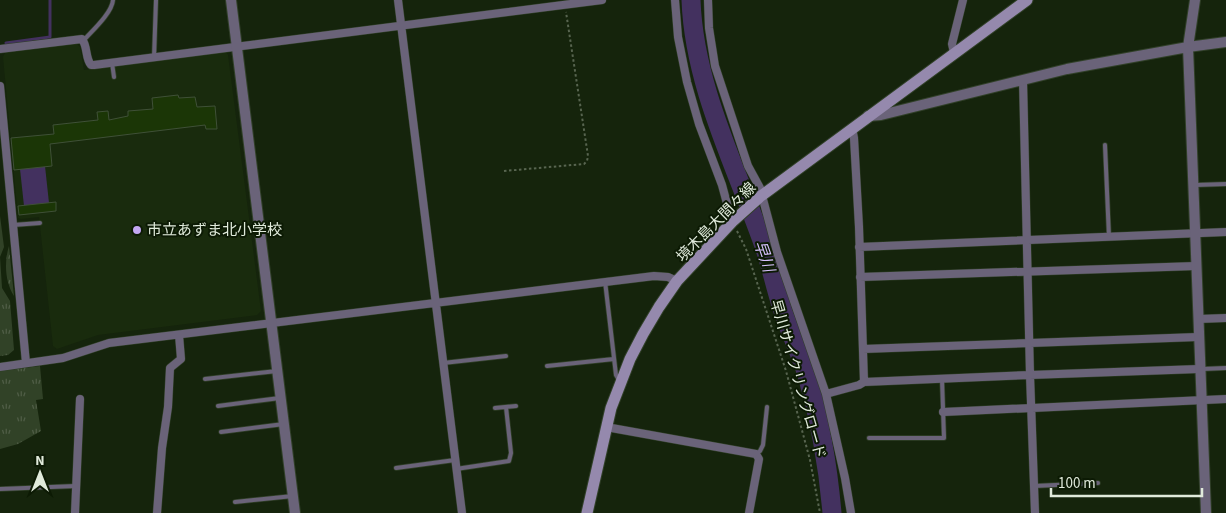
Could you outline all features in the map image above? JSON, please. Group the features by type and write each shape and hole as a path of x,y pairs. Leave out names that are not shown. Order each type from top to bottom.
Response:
{"main road":[{"name":"境木島大間々線","path":"587,513 606,427 620,382 643,334 677,282 759,198 1026,0"}],"street":[{"path":"231,0 295,513"},
{"path":"398,0 462,513"},
{"path":"0,49 80,39 84,40 89,63 94,65 401,26 564,2 602,0"},
{"path":"676,0 678,37 686,82 734,223"},
{"path":"708,0 709,28 715,66 748,166 760,188 759,198 826,394 851,513"},
{"path":"954,53 952,44 963,0"},
{"path":"1195,0 1188,47 1206,513"},
{"path":"868,116 881,115 1066,69 1226,42"},
{"path":"1023,80 1035,513"},
{"path":"0,86 26,363"},
{"path":"852,128 854,138 864,382"},
{"path":"859,247 1226,232"},
{"path":"860,277 1196,266"},
{"path":"0,367 63,358 110,343 654,276 668,277 677,282"},
{"path":"1198,319 1226,318"},
{"path":"157,513 170,368 181,359 179,335"},
{"path":"862,349 1198,337"},
{"path":"826,394 864,382 1199,369"},
{"path":"75,513 80,399"},
{"path":"943,412 1226,399"},
{"path":"606,427 756,454 758,459 749,513"}],"lane":[{"path":"84,40 107,14 113,4 113,0"},
{"path":"154,58 156,0"},
{"path":"112,63 114,78"},
{"path":"1105,145 1109,237"},
{"path":"1193,185 1226,184"},
{"path":"13,225 40,223"},
{"path":"605,282 616,375 620,382"},
{"path":"443,364 506,356"},
{"path":"547,366 614,359"},
{"path":"1199,369 1226,368"},
{"path":"205,379 277,370"},
{"path":"869,438 944,438 942,379"},
{"path":"218,406 280,398"},
{"path":"496,408 516,406"},
{"path":"756,454 763,445 767,406"},
{"path":"456,469 509,460 512,453 506,407"},
{"path":"221,432 284,424"},
{"path":"396,468 455,460"},
{"path":"1034,486 1098,484"},
{"path":"0,489 76,486"},
{"path":"235,502 293,496"}],"path":[{"path":"504,171 584,164 587,161 588,156 564,2"},
{"name":"早川サイクリングロード","path":"734,223 746,249 786,371 810,460 820,513"}],"shaded area":[{"path":"77,44 80,47 84,70 226,52 228,55 261,311 257,315 98,335 57,349 53,346 39,217 18,218 3,57 5,53"},
{"path":"45,166 49,203 24,206 20,169"}],"green space":[{"path":"0,216 4,247 0,257"},
{"path":"9,246 14,296 6,272"},
{"path":"0,257 2,288 10,301 14,350 8,355 0,356"},
{"path":"40,366 43,399 36,400 41,431 18,444 0,449 0,371"}],"building":[{"path":"178,95 179,98 195,97 197,107 215,106 217,129 206,129 205,125 50,144 52,166 14,170 11,138 54,134 53,125 98,120 97,112 108,111 109,120 128,116 128,111 153,109 152,98"},
{"path":"56,202 56,211 19,215 18,206"}],"waterway":[{"path":"6,43 50,37 50,0"},
{"name":"早川","path":"691,0 694,32 708,95 764,246 785,317 807,375 823,443 832,513"}],"place":[{"name":"市立あずま北小学校","path":"137,230"}]}
